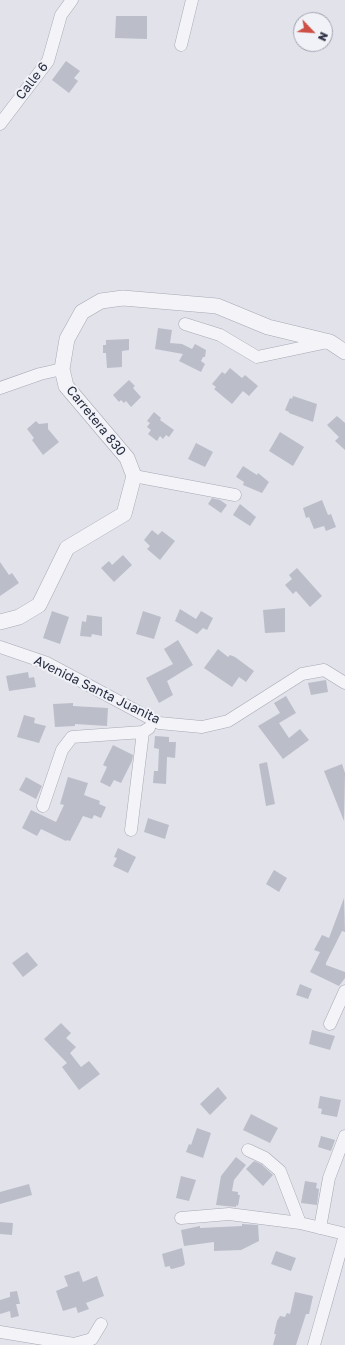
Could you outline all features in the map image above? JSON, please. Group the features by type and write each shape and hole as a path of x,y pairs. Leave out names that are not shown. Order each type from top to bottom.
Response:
{"street":[{"name":"Calle 6","path":"2,119 48,61 61,15 72,0"},
{"path":"181,45 192,0"},
{"name":"Carretera 830","path":"134,476 127,458 66,386 62,369 67,339 82,312 100,301 123,298 217,306 268,327 330,342 345,352"},
{"path":"185,324 220,335 257,357 330,342"},
{"path":"0,388 40,374 62,369"},
{"path":"0,622 19,617 39,605 67,548 124,514 134,476 235,495"},
{"name":"Avenida Santa Juanita","path":"0,647 47,663 159,722 202,727 228,722 302,674 324,670 345,683"},
{"path":"43,806 62,750 72,737 143,732 159,722"},
{"path":"132,830 143,732"},
{"path":"330,1024 345,991"},
{"path":"320,1228 329,1178 345,1136"},
{"path":"248,1150 265,1158 280,1170 300,1224"},
{"path":"180,1218 229,1214 300,1224 345,1235 314,1345"},
{"path":"0,1332 4,1331 74,1344 92,1339 101,1324"}],"building":[{"path":"116,16 147,16 147,39 115,38"},
{"path":"66,61 80,71 74,78 78,81 69,93 52,80"},
{"path":"158,328 172,330 170,343 182,344 192,349 195,344 206,350 205,357 203,357 201,361 205,364 201,372 179,361 183,354 155,349"},
{"path":"129,339 129,350 122,351 122,367 107,368 106,353 103,353 103,345 106,345 106,340"},
{"path":"230,368 242,378 245,375 258,386 249,396 243,391 232,404 214,389 216,387 212,384 222,372 225,374"},
{"path":"129,380 135,386 133,388 141,397 131,407 126,401 124,403 121,400 119,402 113,395"},
{"path":"293,396 317,404 313,422 285,410 290,398 292,399"},
{"path":"154,412 161,418 160,420 174,430 169,437 166,435 163,439 160,436 157,441 148,434 151,430 147,427 150,423 147,421"},
{"path":"337,416 345,423 345,450 335,441 339,437 327,425"},
{"path":"36,421 39,424 48,423 48,429 59,442 43,455 32,440 34,438 27,429"},
{"path":"280,432 304,447 293,466 269,451"},
{"path":"196,443 213,452 205,467 188,459"},
{"path":"243,466 257,475 258,473 269,482 262,493 243,485 244,482 236,477"},
{"path":"212,498 220,500 227,505 221,513 208,504"},
{"path":"322,500 328,515 331,514 336,527 326,531 324,526 314,529 309,517 306,518 303,508"},
{"path":"240,504 256,517 250,526 233,515"},
{"path":"152,530 158,535 162,531 175,541 160,560 147,549 150,546 144,540"},
{"path":"123,555 132,565 114,582 101,568 109,561 112,565"},
{"path":"0,562 9,575 12,573 19,583 0,596"},
{"path":"297,568 322,596 310,607 296,591 293,594 285,585 292,579 289,575"},
{"path":"285,608 285,632 265,633 263,610"},
{"path":"180,609 196,619 201,611 213,618 207,630 203,628 197,634 175,621"},
{"path":"52,611 69,617 60,644 43,638"},
{"path":"143,611 161,617 154,639 136,634"},
{"path":"87,615 102,617 102,636 92,634 91,637 80,636 82,621 86,622"},
{"path":"178,640 193,665 167,681 173,695 159,703 146,678 173,664 164,649"},
{"path":"218,649 228,657 230,655 235,657 254,671 246,682 239,677 232,687 204,668"},
{"path":"28,672 29,678 34,677 36,687 9,691 6,676"},
{"path":"326,680 328,692 311,695 308,683"},
{"path":"286,696 296,713 279,723 289,738 300,729 309,740 283,759 258,726 280,713 274,703"},
{"path":"73,703 73,706 108,708 107,726 75,724 75,726 55,727 53,704"},
{"path":"24,715 35,718 34,723 46,726 39,743 17,737"},
{"path":"155,736 169,737 169,742 176,742 175,758 167,757 166,784 153,783 154,771 158,771 159,749 154,748"},
{"path":"113,745 133,755 132,761 121,783 114,780 110,787 100,782 107,767 103,765"},
{"path":"267,762 275,804 266,806 259,764"},
{"path":"342,764 345,773 344,821 324,771"},
{"path":"26,777 42,786 36,799 19,790"},
{"path":"68,777 88,783 84,795 100,801 99,804 106,807 101,818 94,815 92,819 83,816 70,841 66,841 41,829 37,836 22,828 31,810 56,822 64,805 60,804"},
{"path":"148,818 169,825 165,839 144,832"},
{"path":"118,848 136,857 128,873 113,866 117,858 114,857"},
{"path":"274,870 287,878 279,892 266,884"},
{"path":"344,898 345,932 342,931 326,963 326,965 345,972 345,978 339,986 310,972 320,952 314,950 322,935 329,938"},
{"path":"27,952 38,965 23,977 12,963"},
{"path":"300,984 312,989 308,999 296,995"},
{"path":"61,1023 71,1033 66,1038 76,1047 70,1053 81,1067 89,1061 100,1074 79,1090 62,1067 67,1063 44,1039"},
{"path":"312,1030 335,1036 330,1050 309,1044"},
{"path":"218,1087 227,1098 210,1115 200,1104"},
{"path":"320,1096 341,1100 337,1117 321,1114 322,1109 318,1108"},
{"path":"251,1114 278,1128 270,1143 243,1130"},
{"path":"197,1128 211,1133 203,1158 186,1152 189,1144 191,1145"},
{"path":"321,1136 335,1140 331,1151 318,1147"},
{"path":"236,1157 246,1165 234,1180 232,1191 238,1192 238,1195 240,1195 238,1206 216,1205 221,1176"},
{"path":"254,1161 261,1164 273,1175 263,1186 246,1169"},
{"path":"181,1176 196,1180 189,1201 176,1198"},
{"path":"305,1181 317,1183 316,1188 319,1189 317,1205 301,1203"},
{"path":"29,1184 32,1195 0,1204 0,1192"},
{"path":"0,1222 13,1223 12,1235 0,1234"},
{"path":"242,1224 258,1225 259,1241 241,1250 214,1251 214,1242 184,1246 181,1230 200,1226 200,1228 242,1226"},
{"path":"182,1248 185,1264 172,1269 170,1266 165,1267 162,1254"},
{"path":"276,1251 296,1258 291,1271 271,1264"},
{"path":"79,1271 83,1282 97,1276 104,1296 86,1303 89,1309 78,1313 76,1307 63,1311 56,1291 68,1286 64,1276"},
{"path":"17,1291 20,1304 16,1304 19,1316 11,1318 10,1311 0,1314 0,1300 10,1297 10,1292"},
{"path":"295,1292 313,1296 309,1314 306,1314 296,1345 273,1345 277,1321 280,1316 285,1317 287,1313 290,1314"}]}
